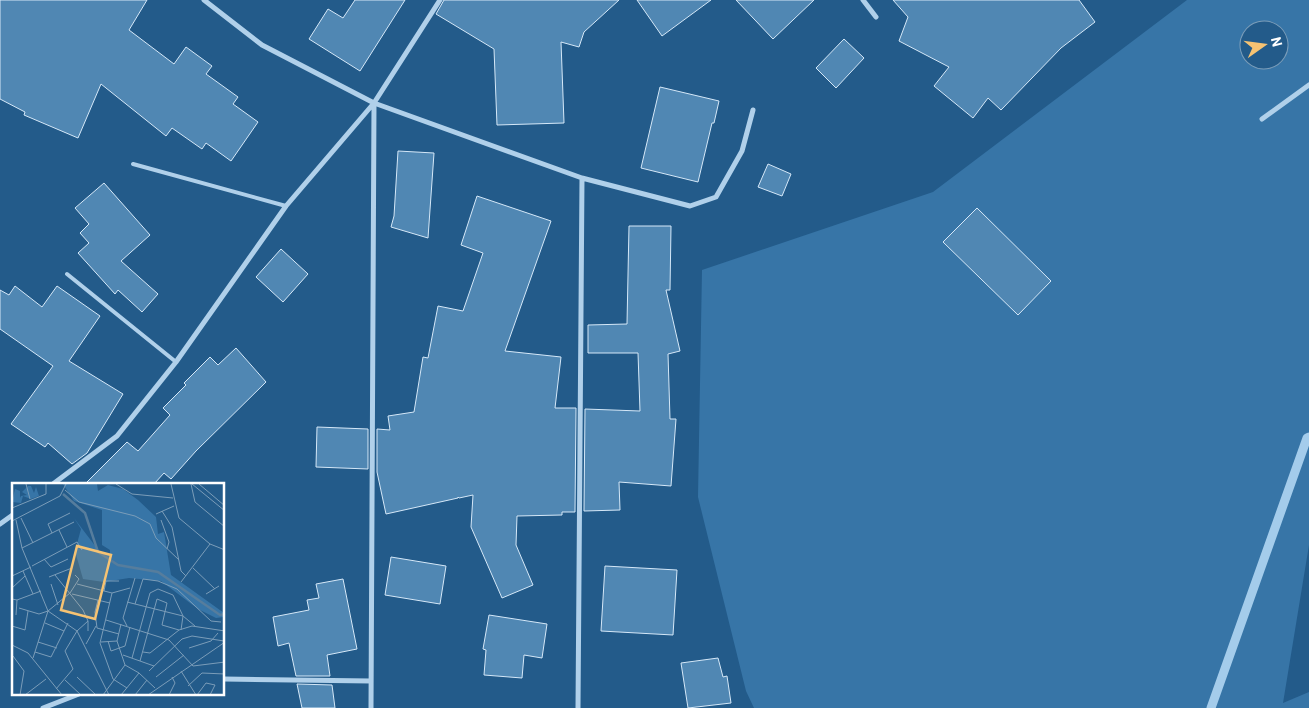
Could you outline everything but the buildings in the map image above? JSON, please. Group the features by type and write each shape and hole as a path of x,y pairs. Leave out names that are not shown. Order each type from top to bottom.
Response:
{"street":[{"path":"204,0 262,45 374,103 582,178 690,206 716,197 742,151 753,110"},
{"path":"54,483 117,436 176,362 286,206 374,103 440,0"},
{"path":"863,0 876,17"},
{"path":"1262,119 1309,85"},
{"path":"371,708 374,103"},
{"path":"578,708 582,178"},
{"path":"0,524 12,515"},
{"path":"225,679 370,681"},
{"path":"43,708 74,696"}],"lane":[{"path":"133,164 286,206"},
{"path":"67,274 176,362"}],"shaded area":[{"path":"1187,0 1309,0 1309,545 1283,703 1309,692 1309,708 754,708 746,691 698,497 702,270 933,192"}],"waterway":[{"path":"1211,708 1307,438 1309,437"}]}
